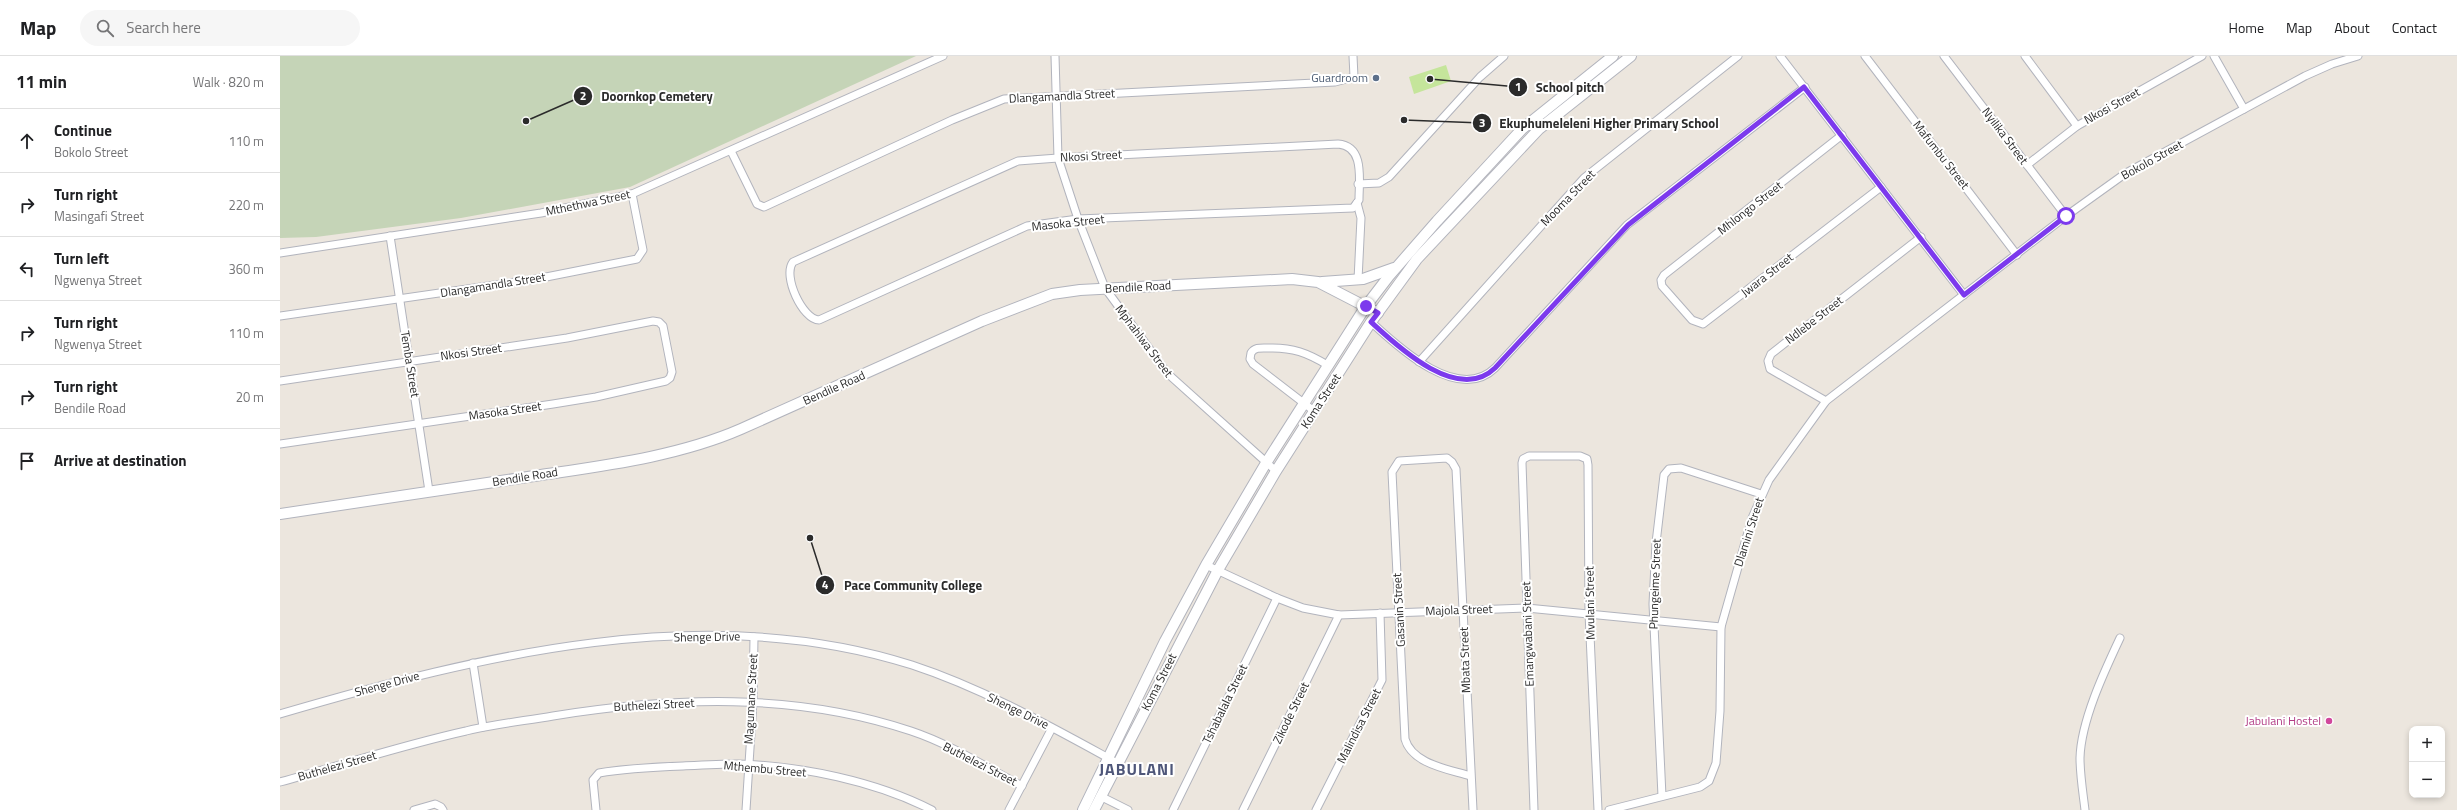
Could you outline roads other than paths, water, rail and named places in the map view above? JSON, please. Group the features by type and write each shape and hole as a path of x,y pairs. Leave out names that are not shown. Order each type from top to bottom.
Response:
{"main road":[{"name":"Koma Street","path":"1094,810 1113,761 1165,641 1206,565 1266,463 1366,306 1399,265 1522,130 1613,56"},
{"name":"Koma Street","path":"1083,810 1113,761 1218,570 1276,471 1371,322 1417,259 1539,129 1631,56"},
{"path":"1318,282 1358,280 1384,273 1399,265"},
{"name":"Bendile Road","path":"280,514 581,469 672,452 708,442 741,429 982,321 1044,296 1058,292 1105,288 1292,279 1318,282 1378,313"}],"street":[{"name":"Mthethwa Street","path":"280,253 541,213 632,194 943,56"},
{"name":"Mphahlwa Street","path":"1055,56 1058,158 1078,220 1105,288 1167,373 1276,471"},
{"name":"Dlangamandla Street","path":"731,151 757,204 764,206 997,101 1016,97 1335,82 1354,77 1353,56"},
{"path":"1358,184 1379,183 1389,177 1480,77 1504,56"},
{"name":"Mooma Street","path":"1419,362 1584,178 1738,56"},
{"path":"1780,56 1921,237 1964,295"},
{"name":"Mafumbu Street","path":"1865,56 2017,254"},
{"name":"Nyilika Street","path":"1944,56 2066,216"},
{"path":"2024,56 2077,126"},
{"name":"Nkosi Street","path":"2027,164 2077,126 2202,56"},
{"path":"2214,56 2244,109"},
{"name":"Bokolo Street","path":"1964,295 2066,216 2126,173 2244,109 2332,64 2358,56"},
{"path":"1371,322 1419,362 1436,372 1459,378 1478,378 1492,371 1628,225 1804,87"},
{"name":"Mhlongo Street","path":"1661,282 1664,275 1842,135"},
{"name":"Nkosi Street","path":"789,268 798,260 1018,161 1346,145 1355,151 1357,155 1358,184 1355,206 1360,218 1358,280"},
{"name":"Jwara Street","path":"1661,282 1663,287 1692,320 1697,324 1703,324 1881,187"},
{"name":"Dlangamandla Street","path":"280,316 536,279 637,259 643,250 632,194"},
{"name":"Masoka Street","path":"789,268 790,282 807,315 812,319 819,320 1027,226 1078,220 1355,206"},
{"name":"Temba Street","path":"390,236 429,491"},
{"name":"Ndlebe Street","path":"1826,401 1770,369 1768,361 1771,354 1921,237"},
{"name":"Dlamini Street","path":"1662,796 1700,787 1709,781 1716,763 1720,725 1721,626 1742,547 1761,494 1792,446 1826,401 1964,295"},
{"name":"Nkosi Street","path":"280,381 567,338 651,321 660,323"},
{"name":"Masoka Street","path":"280,444 596,397 667,380 672,376 672,370 660,323"},
{"path":"1314,411 1253,364 1250,359 1252,350 1258,348 1293,348 1309,354 1329,366"},
{"name":"Mvulani Street","path":"1525,458 1580,456 1588,460 1589,613 1598,810"},
{"name":"Gasanin Street","path":"1454,463 1450,459 1444,458 1399,461 1393,469 1399,613 1407,746 1416,756 1470,776"},
{"name":"Emangwabani Street","path":"1525,458 1522,466 1534,810"},
{"name":"Mbata Street","path":"1454,463 1457,474 1470,776 1473,810"},
{"name":"Phungeime Street","path":"1662,796 1653,620 1656,543 1662,486 1666,472 1674,468 1680,468 1761,494"},
{"name":"Majola Street","path":"1206,565 1277,598 1303,608 1339,615 1527,608 1721,626"},
{"name":"Tshabalala Street","path":"1173,810 1277,598"},
{"name":"Malindisa Street","path":"1316,810 1382,680 1380,613"},
{"name":"Zikode Street","path":"1243,810 1339,615"},
{"name":"Shenge Drive","path":"280,714 427,673 503,656 630,640 732,635 856,651 911,665 958,681 1052,728 1113,761"},
{"name":"Magumane Street","path":"746,810 747,765 753,702 754,637"},
{"path":"2086,810 2080,759 2082,736 2088,715 2120,638"},
{"path":"473,663 483,727"},
{"name":"Buthelezi Street","path":"280,782 416,743 483,727 638,704 753,702 831,711 884,723 929,738 1022,786"},
{"path":"1010,810 1052,728"},
{"name":"Mthembu Street","path":"596,810 593,777 599,773 632,768 747,765 851,781 896,794 932,810"},
{"path":"1100,796 1128,810"},
{"path":"1609,810 1662,796"},
{"path":"414,810 435,804 442,808"}],"place":[{"name":"Guardroom","path":"1376,78"},
{"name":"School pitch","path":"1430,79"},
{"name":"Ekuphumeleleni Higher Primary School","path":"1404,120"},
{"name":"Doornkop Cemetery","path":"526,121"},
{"name":"Pace Community College","path":"810,538"},
{"name":"Jabulani Hostel","path":"2329,721"}],"district":[{"name":"JABULANI","path":"1137,769"}]}
